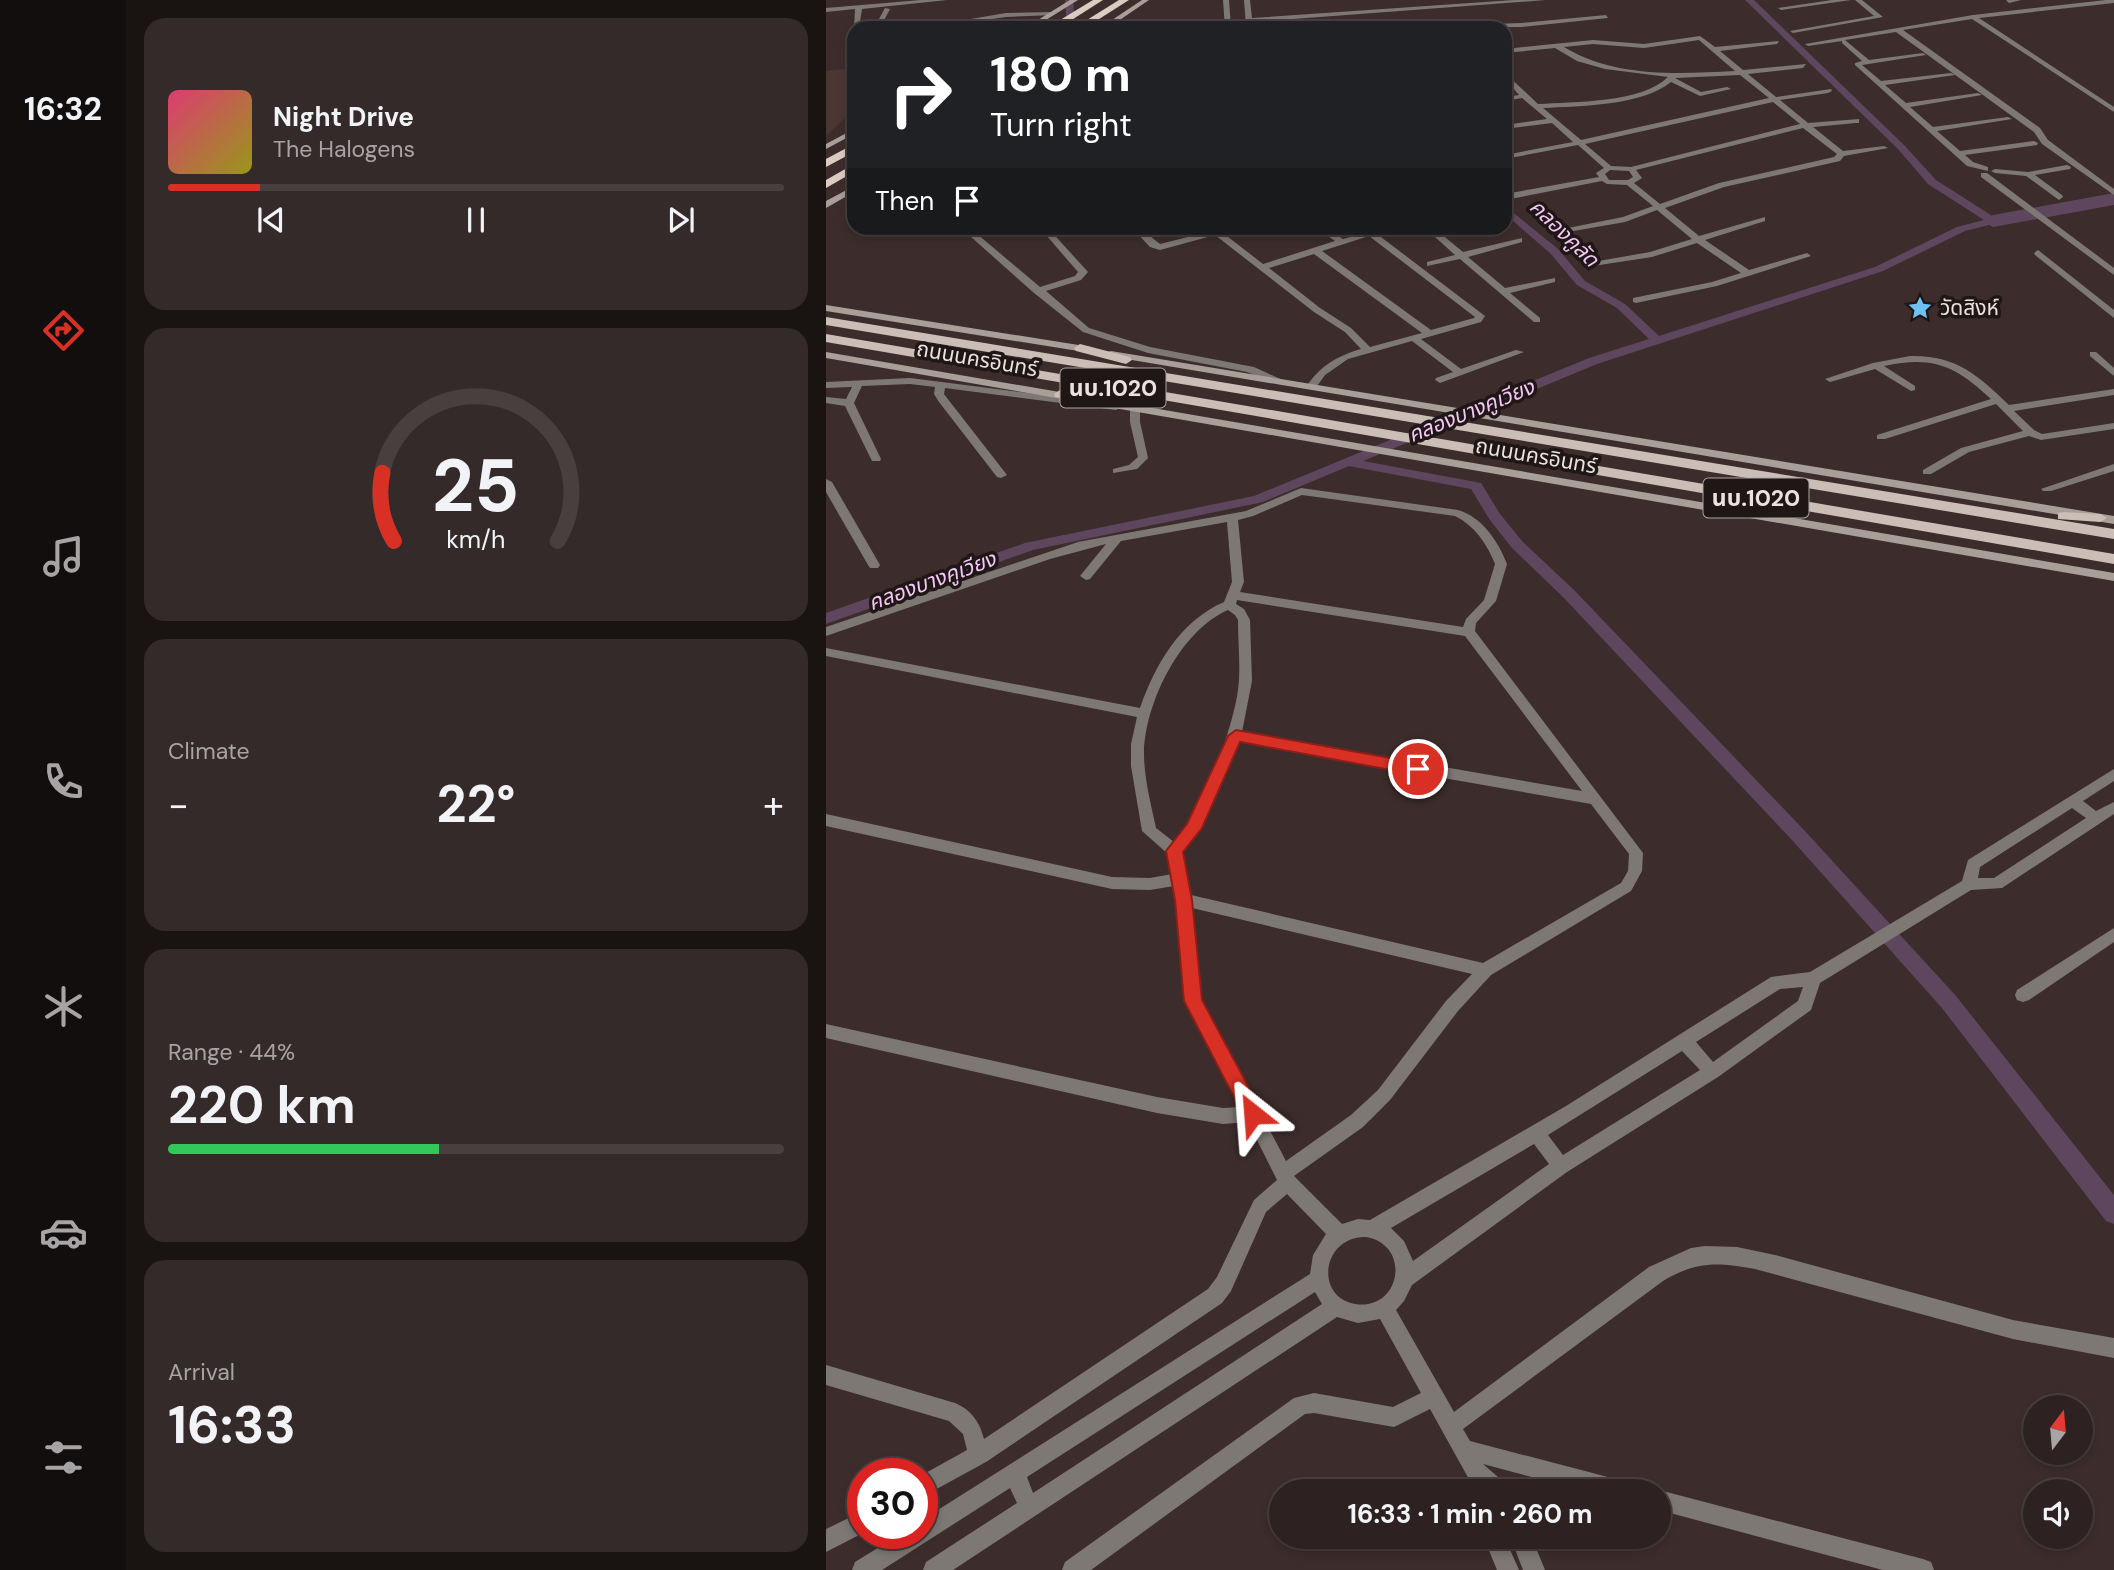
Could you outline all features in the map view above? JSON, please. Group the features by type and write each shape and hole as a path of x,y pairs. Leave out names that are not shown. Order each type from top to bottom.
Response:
{"highway":[{"path":"1064,21 1099,0"},
{"path":"1090,21 1125,0"},
{"path":"826,164 847,151"},
{"path":"826,185 847,172"}],"main road":[{"path":"1039,21 1075,0"},
{"path":"1114,21 1146,0"},
{"path":"826,147 847,135"},
{"path":"828,204 847,192"},
{"name":"นบ.1020","path":"829,307 1080,348"},
{"name":"ถนนนครอินทร์","path":"826,321 2114,534"},
{"name":"ถนนนครอินทร์","path":"826,338 2114,560"},
{"path":"1080,348 1245,391"},
{"name":"ถนนนครอินทร์","path":"1080,348 2107,519"},
{"name":"ถนนนครอินทร์","path":"826,355 2114,577"},
{"path":"1060,394 1232,408"},
{"path":"1962,509 2107,519"}],"street":[{"path":"826,10 944,0"},
{"path":"1226,0 1228,21"},
{"path":"1247,0 1250,21"},
{"path":"1285,21 1543,0"},
{"path":"1781,8 1848,0"},
{"path":"1793,31 1880,17 1858,0"},
{"path":"2009,1 2018,0"},
{"path":"1507,21 1522,1"},
{"path":"1808,44 1973,17 2114,1"},
{"path":"970,21 1051,13 1055,2"},
{"path":"857,21 859,7"},
{"path":"881,21 887,9"},
{"path":"1512,26 1606,17"},
{"path":"1973,17 2114,110"},
{"path":"1897,29 2037,130 2045,142 2114,193"},
{"path":"1867,62 1844,42 1889,36"},
{"path":"1512,50 1604,42 1639,46 1695,38 1716,49 1803,126 1841,154"},
{"path":"1716,49 1777,42"},
{"path":"1557,46 1570,57 1607,68 1674,76 1744,73 1803,66"},
{"path":"1923,55 1857,64 1970,164 2114,272"},
{"path":"1877,84 1951,75"},
{"path":"1674,76 1700,94 1727,89"},
{"path":"1536,106 1628,96 1664,85 1674,76"},
{"path":"1512,83 1609,168"},
{"path":"1512,156 1582,144 1772,98 1828,91"},
{"path":"1902,106 1978,95"},
{"path":"1512,98 1524,96"},
{"path":"1929,130 2008,119"},
{"path":"1512,126 1553,121"},
{"path":"1602,179 1600,173 1609,168 1631,169 1803,126 1856,121"},
{"path":"1959,154 2035,143"},
{"path":"1562,230 1625,219 1722,185 1837,159 1841,154 1884,148"},
{"path":"1984,172 2028,174 2067,167"},
{"path":"1512,196 1602,179 1614,184 1629,183 1638,178 1631,169"},
{"path":"2028,174 2059,197"},
{"path":"1629,183 1700,241 1747,273"},
{"path":"1596,264 1700,241 1762,219"},
{"path":"973,235 1073,322 1104,338 1148,350 1250,369 1282,382"},
{"path":"1037,291 1078,278 1083,272 1050,235"},
{"path":"1143,235 1156,247 1202,235"},
{"path":"1231,235 1263,267 1348,330 1369,352"},
{"path":"1331,235 1340,241"},
{"path":"1263,267 1362,235"},
{"path":"1311,387 1321,373 1331,367 1353,362 1369,352 1478,320 1480,316 1373,235"},
{"path":"1438,235 1464,254 1537,320"},
{"path":"1430,264 1519,240"},
{"path":"1315,250 1430,334"},
{"path":"2038,253 2114,315"},
{"path":"1636,300 1714,284 1807,256"},
{"path":"1505,291 1552,280"},
{"path":"1415,339 1460,373"},
{"path":"1440,380 1520,352"},
{"path":"2093,354 2114,373"},
{"path":"1830,379 1877,366 1918,360 1947,363 1958,367 2031,432 2052,438 2114,426"},
{"path":"1877,366 1911,388"},
{"path":"849,402 859,382"},
{"path":"826,385 859,382 941,384 1121,407"},
{"path":"941,384 939,394 943,400 1002,475"},
{"path":"2005,409 2114,392"},
{"path":"826,400 849,402"},
{"path":"1881,437 1996,401"},
{"path":"849,402 876,459"},
{"path":"1116,471 1133,467 1143,458 1142,439 1133,423 1135,410"},
{"path":"1927,472 1965,450 2031,432"},
{"path":"2048,489 2114,467"},
{"path":"826,482 874,565"},
{"path":"826,632 1046,556 1117,539 1232,518 1309,491 1465,515 1494,549 1501,564 1490,601 1470,622 1469,632 1636,853 1635,871 1626,887 1485,970 1452,1006 1384,1095 1357,1121 1286,1177 1260,1206 1224,1284 1215,1296 979,1455 938,1478"},
{"path":"1231,600 1237,582 1232,518"},
{"path":"1086,576 1117,539"},
{"path":"1175,851 1194,828 1236,736 1246,681 1244,620 1231,600"},
{"path":"1340,1235 1286,1177 1193,1001 1184,900 1175,851 1149,831 1138,758 1144,715 1168,661 1185,635 1207,614 1231,600 1469,632"},
{"path":"826,652 1144,715"},
{"path":"1236,736 1595,799"},
{"path":"1969,884 1973,864 2114,774"},
{"path":"2073,800 2096,819"},
{"path":"1372,1229 1572,1112 1777,982 1813,979 1969,884 1997,884 2114,807"},
{"path":"826,820 1112,883 1150,884 1180,879"},
{"path":"1184,900 1485,970"},
{"path":"2023,995 2114,934"},
{"path":"1404,1279 1561,1166 1712,1072 1805,1006 1813,979"},
{"path":"826,1031 1157,1105 1223,1116 1253,1114"},
{"path":"1684,1041 1712,1072"},
{"path":"1535,1132 1561,1166"},
{"path":"1356,1229 1372,1229 1387,1235 1399,1247 1404,1262 1404,1279 1397,1295 1384,1307 1368,1314 1351,1314 1335,1307 1324,1295 1319,1279 1320,1262 1328,1247 1340,1235 1356,1229"},
{"path":"1450,1427 1656,1274 1681,1259 1707,1255 1771,1264 1918,1304 2083,1344 2114,1348"},
{"path":"938,1523 1319,1279"},
{"path":"934,1570 1335,1307"},
{"path":"1384,1307 1463,1449 1476,1479"},
{"path":"826,1375 955,1413 971,1428 979,1455"},
{"path":"1073,1570 1301,1405 1314,1403 1394,1417 1433,1398"},
{"path":"1463,1449 1577,1479"},
{"path":"1015,1473 1029,1508"},
{"path":"1671,1503 1923,1570"},
{"path":"826,1541 847,1530"},
{"path":"863,1570 896,1549"},
{"path":"1499,1549 1508,1570"},
{"path":"1525,1549 1534,1570"}],"shaded area":[{"path":"847,69 847,116 826,136 826,71"}],"waterway":[{"name":"คลองคูลัด","path":"1069,0 1070,21"},
{"name":"คลองบางคูเวียง","path":"826,619 1030,546 1258,499 1593,361 1879,269 1961,229 1993,221 1932,182 1901,147 1749,0"},
{"name":"คลองบางคูเวียง","path":"1993,221 2114,199"},
{"name":"คลองคูลัด","path":"1512,215 1554,251 1581,283 1621,306 1657,340"},
{"path":"1348,462 1476,486 1495,517 1517,544 1569,594 1798,835 1949,1002 2114,1213"}],"place":[{"name":"วัดสิงห์","path":"1920,308"}],"route":[{"path":"1253,1114 1193,1001 1184,900 1175,851 1194,828 1236,736 1418,769"}]}
